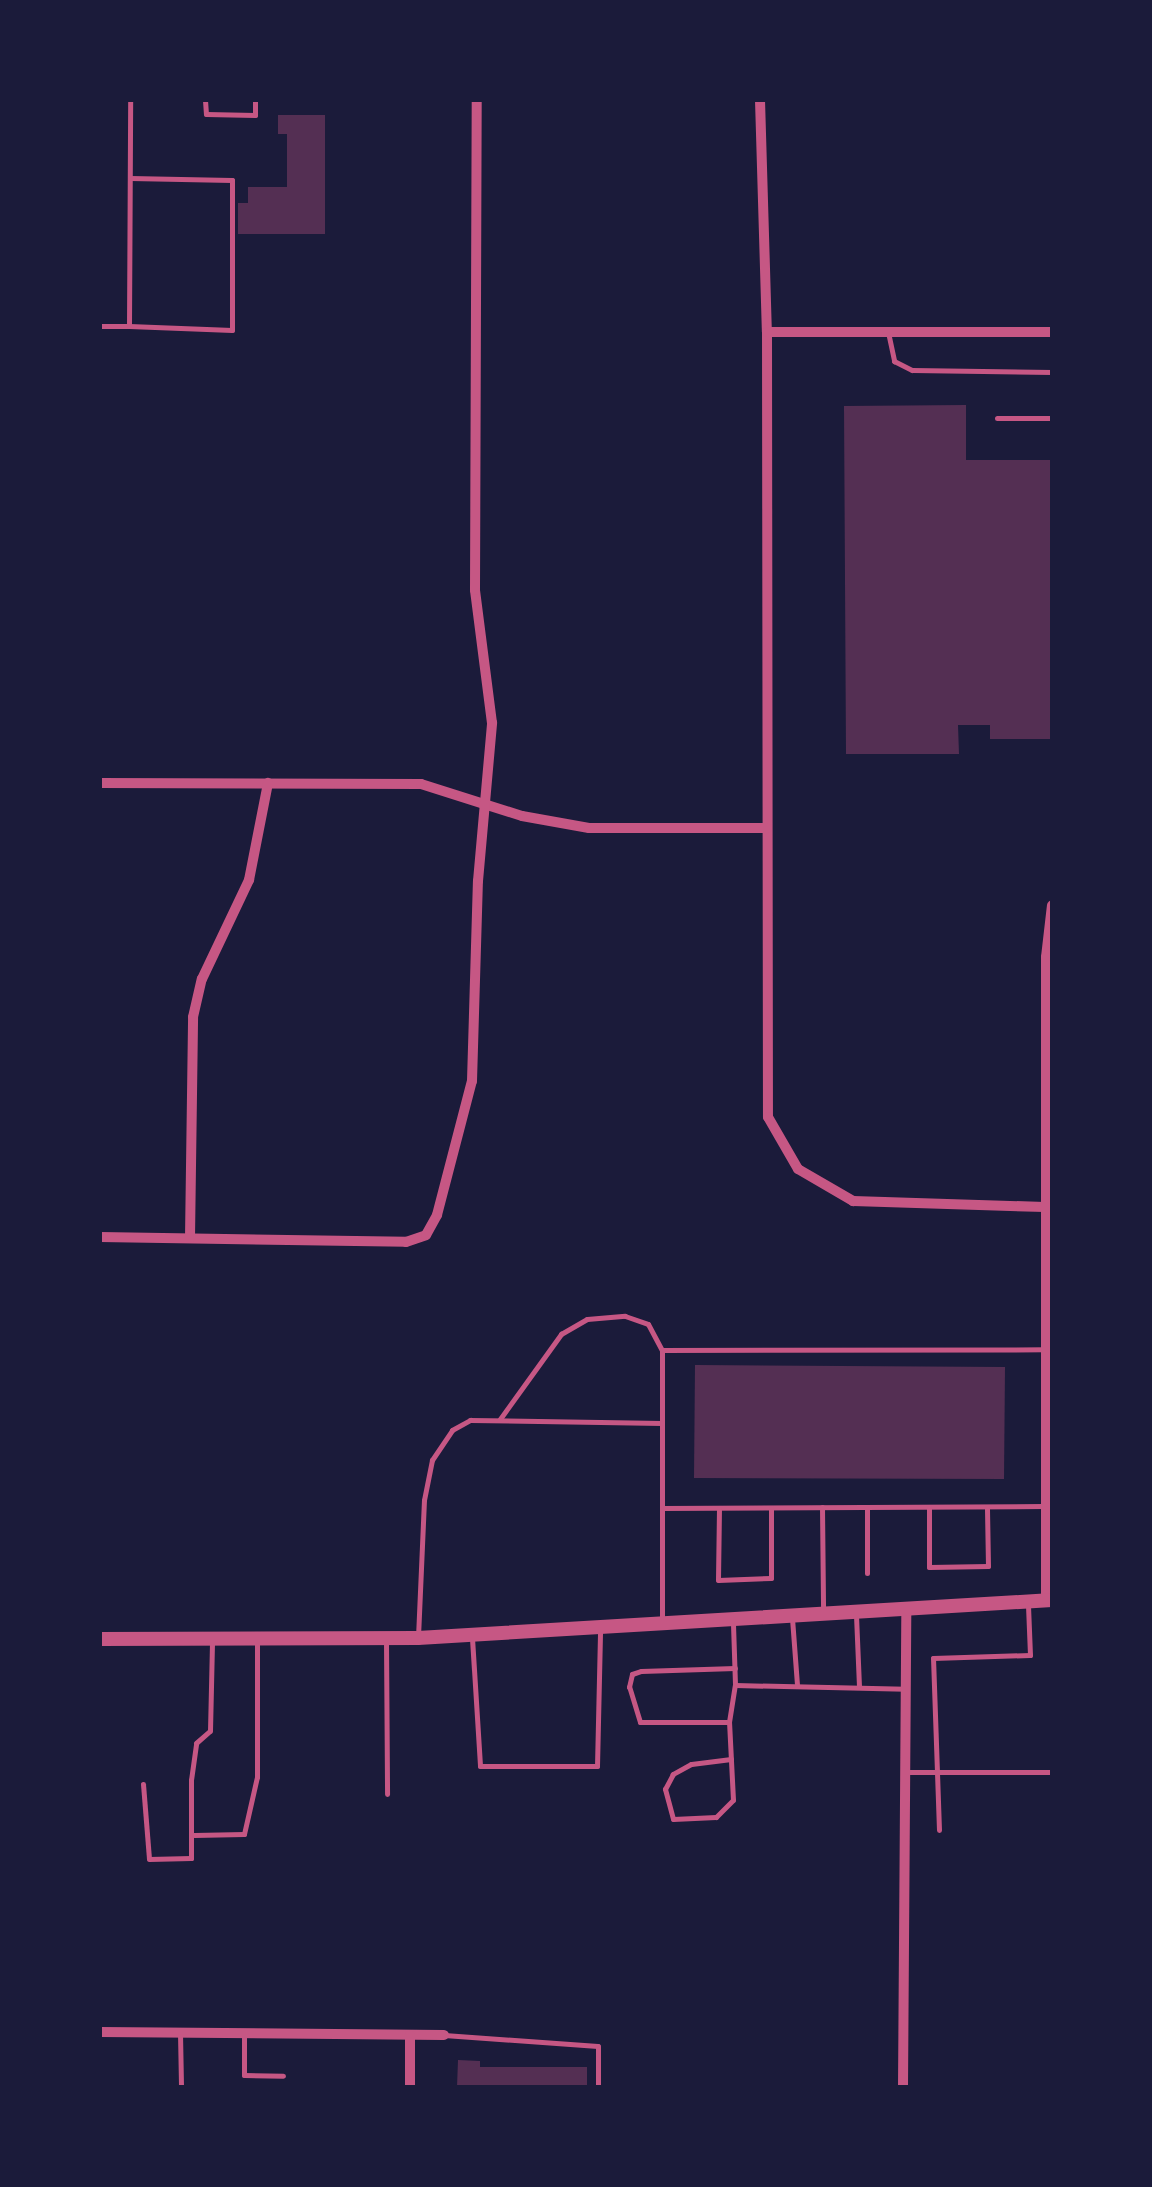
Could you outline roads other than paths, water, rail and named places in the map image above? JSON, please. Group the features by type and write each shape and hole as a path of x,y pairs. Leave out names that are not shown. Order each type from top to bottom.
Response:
{"street":[{"path":"100,1237 406,1242 426,1235 438,1215 472,1082 492,724 475,590 477,100"},
{"path":"760,100 767,332 765,1097 784,1152 812,1182 853,1201 1045,1207"},
{"path":"767,332 1052,332"},
{"path":"190,1238 193,1017 202,979 249,880 268,782"},
{"path":"100,783 421,784 589,828 767,828"},
{"path":"100,1639 418,1638 1049,1600 1044,1349 1052,906"},
{"path":"903,2087 906,1609"},
{"path":"100,2032 444,2035"},
{"path":"410,2035 410,2087"}],"lane":[{"path":"129,326 130,100"},
{"path":"205,100 206,114 255,115 255,100"},
{"path":"100,326 232,330 232,180 130,178"},
{"path":"888,332 894,360 912,370 1052,372"},
{"path":"997,418 1052,418"},
{"path":"499,1420 561,1334 588,1318 625,1316 648,1324 662,1350 662,1626"},
{"path":"662,1350 1044,1349"},
{"path":"418,1638 418,1542 432,1460 452,1430 470,1420 662,1423"},
{"path":"929,1507 930,1568 988,1566 987,1506"},
{"path":"662,1508 1046,1506"},
{"path":"822,1507 824,1614"},
{"path":"867,1507 867,1573"},
{"path":"719,1508 718,1580 770,1578 771,1508"},
{"path":"939,1830 933,1658 1030,1655 1028,1602"},
{"path":"856,1612 859,1687"},
{"path":"792,1617 798,1684"},
{"path":"731,1759 691,1764 673,1774 665,1789 673,1819 726,1813 733,1800 731,1759 729,1722 734,1685 733,1621"},
{"path":"472,1635 480,1766 597,1766 600,1628"},
{"path":"386,1638 387,1794"},
{"path":"143,1784 149,1859 191,1858 191,1780 196,1744 210,1730 212,1717 212,1639"},
{"path":"194,1836 244,1834 257,1777 257,1639"},
{"path":"729,1722 640,1722 632,1710 632,1674 734,1668"},
{"path":"734,1685 906,1690"},
{"path":"904,1772 1052,1772"},
{"path":"180,2033 181,2087"},
{"path":"244,2033 244,2075 283,2076"},
{"path":"444,2035 598,2046 598,2087"}]}
